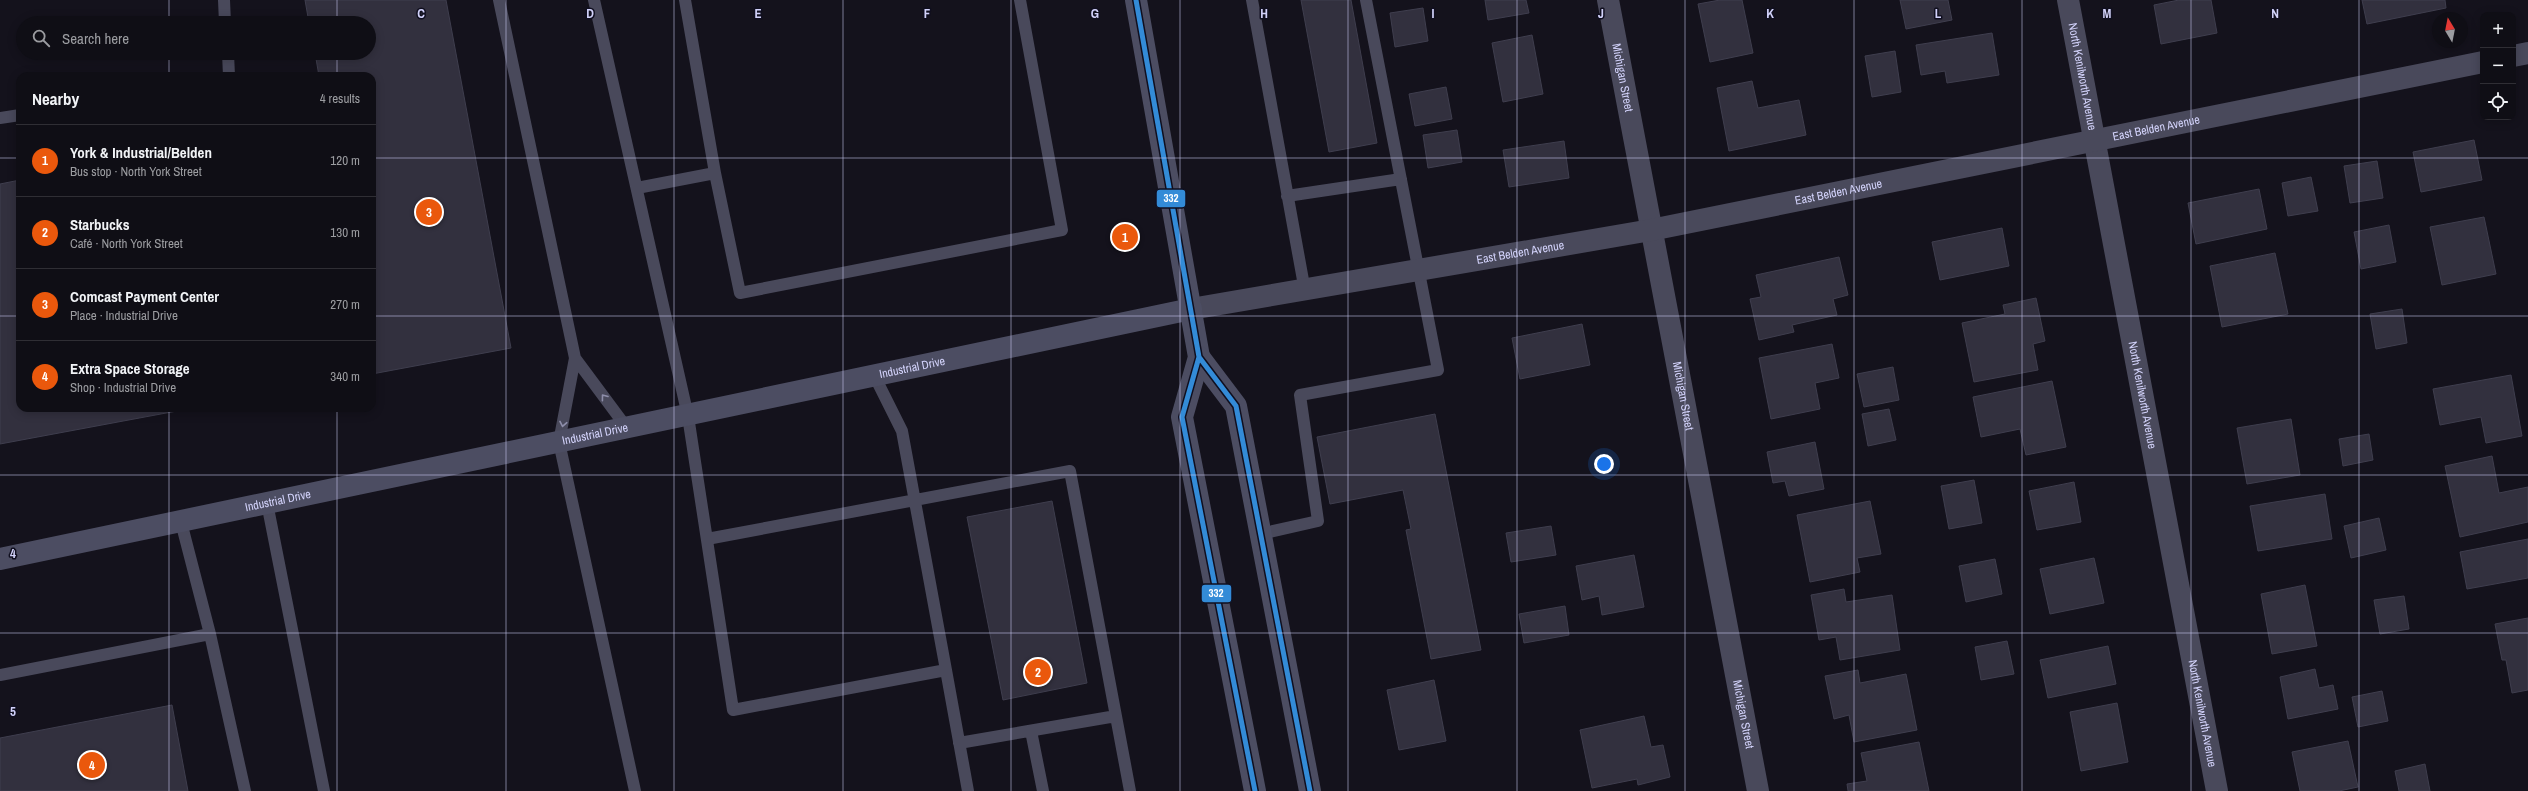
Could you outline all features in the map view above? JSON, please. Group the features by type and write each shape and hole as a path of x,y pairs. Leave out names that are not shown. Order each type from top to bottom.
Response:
{"main road":[{"path":"1136,0 1199,358 1182,417 1255,791"},
{"name":"Industrial Drive","path":"0,559 181,522 267,502 688,416 1191,309"},
{"path":"1199,358 1236,406 1310,791"}],"street":[{"name":"Michigan Street","path":"1608,0 1758,791"},
{"name":"North Kenilworth Avenue","path":"2068,0 2217,791"},
{"path":"2516,55 2528,53"},
{"name":"East Belden Avenue","path":"1191,309 1305,291 1651,230 2480,63"}],"lane":[{"path":"224,0 225,16"},
{"path":"499,0 575,358 559,442 635,791"},
{"path":"594,0 688,416 733,710 946,670"},
{"path":"685,0 715,172 740,293 1062,230 1020,0"},
{"path":"1252,0 1305,291"},
{"path":"1260,534 1318,521 1300,395 1438,370 1366,0"},
{"path":"228,60 229,72"},
{"path":"0,118 16,116"},
{"path":"637,188 715,172"},
{"path":"1287,196 1401,179"},
{"path":"575,358 627,428"},
{"path":"875,376 902,431 968,791"},
{"path":"707,539 1070,471 1130,791"},
{"path":"267,502 324,791"},
{"path":"181,522 210,634 245,791"},
{"path":"0,675 210,634"},
{"path":"959,743 1116,716"},
{"path":"1031,731 1043,791"}],"building":[{"path":"305,0 446,0 511,348 376,373 376,72 318,72 316,60 376,60 376,16 308,16"},
{"path":"1301,0 1351,0 1377,143 1329,152"},
{"path":"1485,0 1526,0 1529,13 1488,20"},
{"path":"1720,0 1742,0 1753,53 1710,62 1698,4"},
{"path":"1900,0 1948,0 1952,20 1906,29"},
{"path":"2179,0 2211,0 2217,33 2161,44 2154,5"},
{"path":"2362,0 2445,0 2446,8 2367,24"},
{"path":"1423,8 1428,41 1395,47 1390,13"},
{"path":"1992,33 1999,75 1947,83 1945,71 1921,75 1916,45"},
{"path":"1532,35 1543,94 1503,102 1492,43"},
{"path":"1895,51 1901,92 1872,97 1865,56"},
{"path":"1752,81 1758,108 1799,100 1806,135 1729,151 1717,88"},
{"path":"1446,87 1452,119 1415,126 1409,94"},
{"path":"1457,130 1462,162 1428,168 1423,135"},
{"path":"2474,140 2482,180 2421,192 2413,152"},
{"path":"1564,141 1569,178 1509,187 1503,150"},
{"path":"2377,161 2383,198 2350,203 2344,166"},
{"path":"2311,177 2318,211 2288,216 2282,183"},
{"path":"16,181 16,412 172,412 0,444 0,184"},
{"path":"2259,189 2267,229 2196,244 2188,203"},
{"path":"2484,217 2496,274 2442,285 2430,227"},
{"path":"2389,225 2396,262 2361,269 2354,232"},
{"path":"2002,228 2009,266 1940,280 1932,242"},
{"path":"2275,253 2288,314 2222,327 2210,266"},
{"path":"1839,257 1848,295 1833,299 1837,315 1792,325 1794,332 1759,340 1750,299 1761,297 1756,275"},
{"path":"2036,298 2045,341 2033,344 2038,370 1974,382 1962,323 2005,314 2003,305"},
{"path":"2402,309 2407,343 2376,349 2370,314"},
{"path":"1582,324 1590,365 1520,379 1512,338"},
{"path":"1832,344 1839,378 1815,383 1820,409 1771,419 1759,358"},
{"path":"1893,367 1899,400 1864,407 1857,374"},
{"path":"2511,375 2522,436 2486,443 2481,417 2440,425 2433,389"},
{"path":"2052,381 2066,447 2026,455 2020,429 1981,437 1973,397"},
{"path":"1889,409 1896,440 1868,446 1862,414"},
{"path":"1435,414 1481,650 1431,659 1406,530 1411,529 1403,490 1330,504 1317,437"},
{"path":"2291,419 2300,475 2247,484 2237,428"},
{"path":"2369,434 2373,460 2343,466 2339,439"},
{"path":"1815,442 1824,489 1789,496 1785,481 1773,483 1767,452"},
{"path":"2492,456 2499,493 2528,487 2528,522 2460,537 2445,466"},
{"path":"1974,480 1982,523 1949,529 1941,486"},
{"path":"2074,482 2081,522 2037,530 2029,491"},
{"path":"2325,494 2332,539 2258,551 2250,506"},
{"path":"1052,501 1087,683 1003,700 967,517"},
{"path":"1870,501 1881,554 1857,558 1860,572 1810,582 1797,515"},
{"path":"2379,518 2386,550 2351,558 2344,526"},
{"path":"1551,526 1556,555 1511,562 1506,533"},
{"path":"2528,539 2528,578 2467,589 2460,552"},
{"path":"1634,555 1644,607 1602,615 1599,596 1582,600 1576,566"},
{"path":"2094,558 2104,603 2050,614 2040,569"},
{"path":"1995,559 2002,594 1966,602 1959,566"},
{"path":"2305,585 2317,646 2272,654 2261,594"},
{"path":"1844,589 1846,602 1892,595 1900,650 1840,660 1836,637 1819,640 1811,595"},
{"path":"2404,596 2409,629 2380,634 2374,600"},
{"path":"1565,606 1569,635 1524,643 1519,614"},
{"path":"2528,618 2528,690 2512,693 2506,660 2502,660 2495,624"},
{"path":"2007,641 2014,674 1981,680 1975,647"},
{"path":"2108,646 2116,684 2048,698 2040,660"},
{"path":"2315,669 2319,688 2333,685 2338,709 2288,719 2280,677"},
{"path":"1858,670 1860,683 1906,674 1917,730 1854,742 1849,715 1834,719 1825,676"},
{"path":"1434,680 1446,741 1399,750 1387,690"},
{"path":"2382,691 2388,721 2358,727 2352,697"},
{"path":"2117,703 2128,762 2081,771 2070,712"},
{"path":"172,705 188,791 0,791 0,738"},
{"path":"1644,716 1651,747 1663,745 1670,777 1638,785 1637,779 1592,788 1580,730"},
{"path":"2348,741 2358,787 2339,791 2300,791 2292,752"},
{"path":"1919,742 1929,791 1848,791 1847,784 1867,781 1861,753"},
{"path":"2425,764 2430,791 2399,791 2395,771"}],"transit line":[{"name":"332","path":"1136,0 1199,357 1182,417 1255,791"},
{"name":"332","path":"1199,357 1236,406 1310,791"}],"place":[{"name":"Comcast Payment Center","path":"429,212"},
{"name":"York & Industrial/Belden","path":"1125,237"},
{"name":"Starbucks","path":"1038,672"},
{"name":"Extra Space Storage","path":"92,765"}]}
